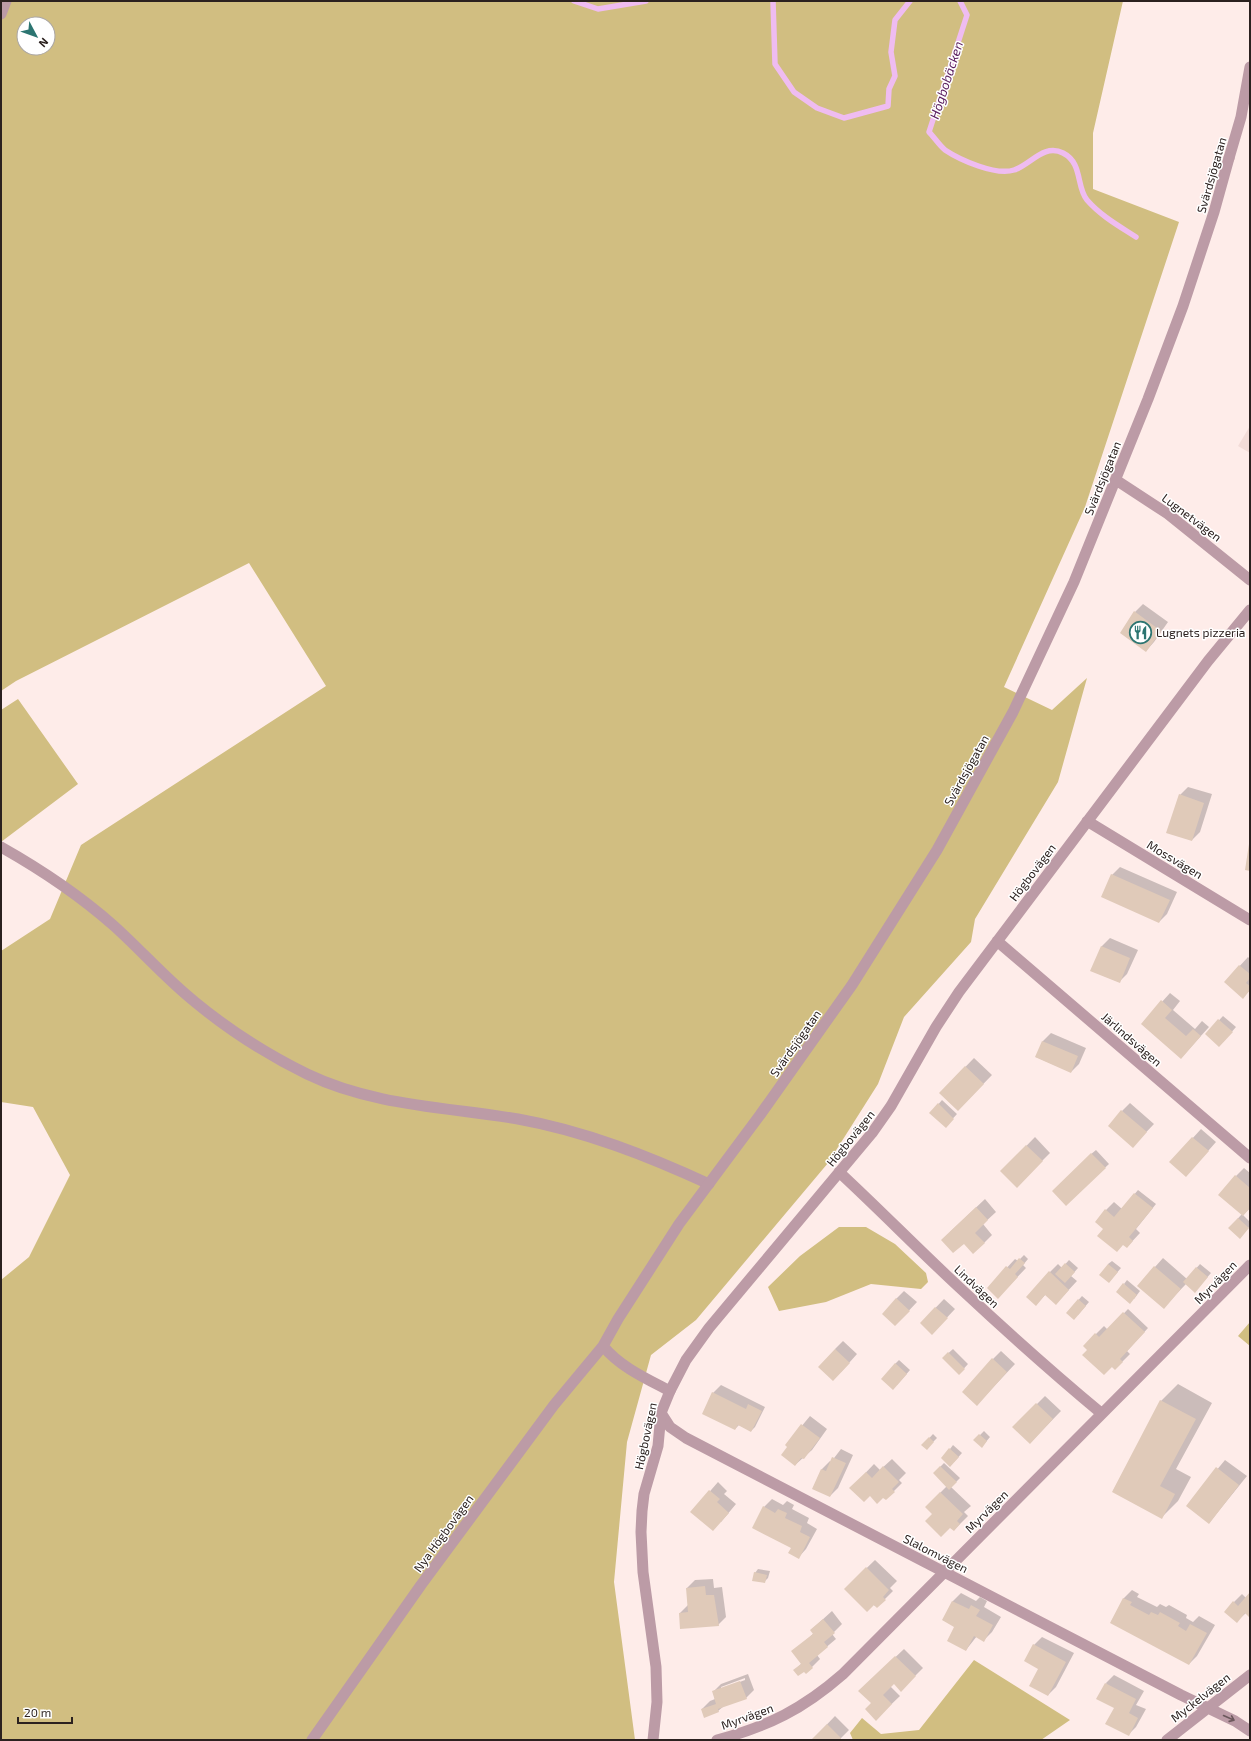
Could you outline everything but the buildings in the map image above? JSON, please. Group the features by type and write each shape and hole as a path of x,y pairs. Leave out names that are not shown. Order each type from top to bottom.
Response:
{"street":[{"path":"1,14 6,1"},
{"name":"Svärdsjögatan","path":"603,1346 618,1319 679,1224 852,985 937,850 1013,712 1074,582 1148,399 1183,306 1214,212 1241,117 1250,66"},
{"name":"Lugnetvägen","path":"1116,480 1180,522 1250,580"},
{"name":"Högbovägen","path":"653,1740 657,1702 656,1668 643,1572 641,1532 644,1494 658,1446 661,1413 670,1391 686,1360 709,1328 872,1133 892,1106 948,1007 1208,661 1250,610"},
{"name":"Mossvägen","path":"1087,821 1250,920"},
{"path":"1,847 39,869 112,925 194,1002 265,1051 307,1074 352,1092 392,1101 517,1119 588,1137 616,1145 709,1184"},
{"name":"Järlindsvägen","path":"997,941 1250,1158"},
{"name":"Lindvägen","path":"839,1172 959,1287 1044,1365 1102,1413"},
{"name":"Myrvägen","path":"717,1740 769,1723 798,1709 824,1691 843,1674 1102,1413 1228,1289 1250,1265"},
{"path":"603,1346 616,1359 641,1376 670,1391"},
{"name":"Nya Högbovägen","path":"312,1740 421,1585 540,1423 603,1346"},
{"name":"Slalomvägen","path":"661,1413 670,1426 686,1438 1206,1708 1235,1721 1250,1731"},
{"name":"Myckelvägen","path":"1167,1740 1250,1675"}],"shaded area":[{"path":"1,1 1123,1 1093,133 1093,189 1179,222 1085,507 1004,687 1052,710 1087,678 1058,782 975,919 971,942 904,1017 878,1084 828,1163 696,1320 651,1355 627,1442 614,1582 635,1740 1,1740 1,1280 29,1257 70,1175 33,1107 1,1102 1,951 50,919 81,845 326,686 249,563 16,681 1,691"},
{"path":"1250,426 1250,453 1238,446"},
{"path":"18,699 78,784 1,842 1,710"},
{"path":"839,1227 866,1227 895,1244 926,1273 928,1282 921,1289 871,1284 826,1302 779,1311 768,1287 800,1256"},
{"path":"1250,1322 1250,1346 1238,1336"},
{"path":"974,1660 1070,1720 1041,1740 853,1740 850,1733 862,1718 881,1734 919,1730"}],"waterway":[{"name":"Högbobäcken","path":"574,1 598,9 646,1"},
{"name":"Högbobäcken","path":"773,1 775,64 794,92 817,108 844,118 888,106 889,89 895,76 891,52 895,20 910,1"},
{"name":"Högbobäcken","path":"960,1 967,15 929,132 945,150 952,154 978,166 998,171 1014,170 1037,156 1050,151 1063,153 1074,163 1081,189 1092,206 1104,216 1136,237"}],"place":[{"name":"Lugnets pizzeria","path":"1140,632"}]}
